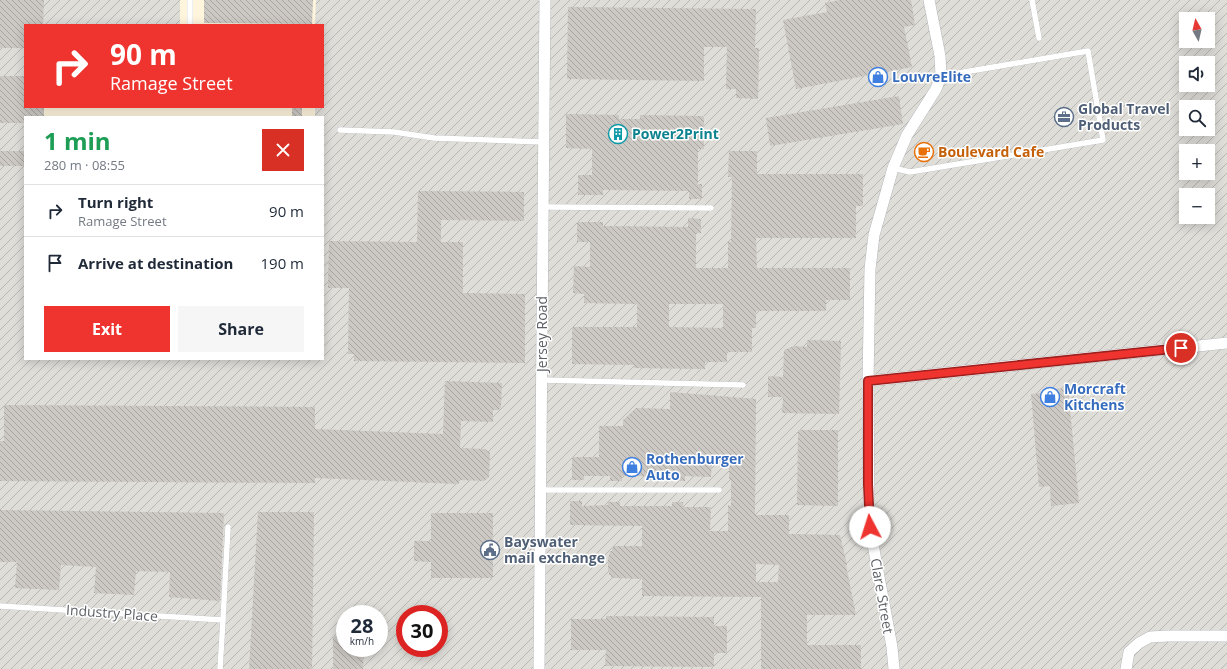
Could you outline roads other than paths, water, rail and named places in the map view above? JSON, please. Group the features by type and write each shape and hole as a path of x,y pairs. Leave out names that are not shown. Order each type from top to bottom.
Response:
{"street":[{"name":"Jersey Road","path":"539,669 545,0"},
{"path":"929,0 940,56 941,76"},
{"name":"Clare Street","path":"894,669 892,647 869,516 868,381 870,269 874,235 893,168 907,135 936,89 941,76"},
{"path":"868,381 1227,343"},
{"path":"1126,669 1129,652 1139,643 1150,637 1227,636"}],"lane":[{"path":"190,0 190,24"},
{"path":"1032,0 1038,38"},
{"path":"893,168 910,172 1103,140 1088,51 941,76"},
{"path":"340,130 394,132 434,138 543,142"},
{"path":"543,207 711,208"},
{"path":"542,380 744,385"},
{"path":"541,490 719,490"},
{"path":"220,669 228,527"},
{"name":"Industry Place","path":"0,606 223,620"}],"place":[{"name":"LouvreElite","path":"878,77"},
{"name":"Global Travel Products","path":"1064,117"},
{"name":"Power2Print","path":"618,134"},
{"name":"Boulevard Cafe","path":"924,152"},
{"name":"Morcraft Kitchens","path":"1050,397"},
{"name":"Rothenburger Auto","path":"632,467"},
{"name":"Bayswater mail exchange","path":"490,550"}]}
